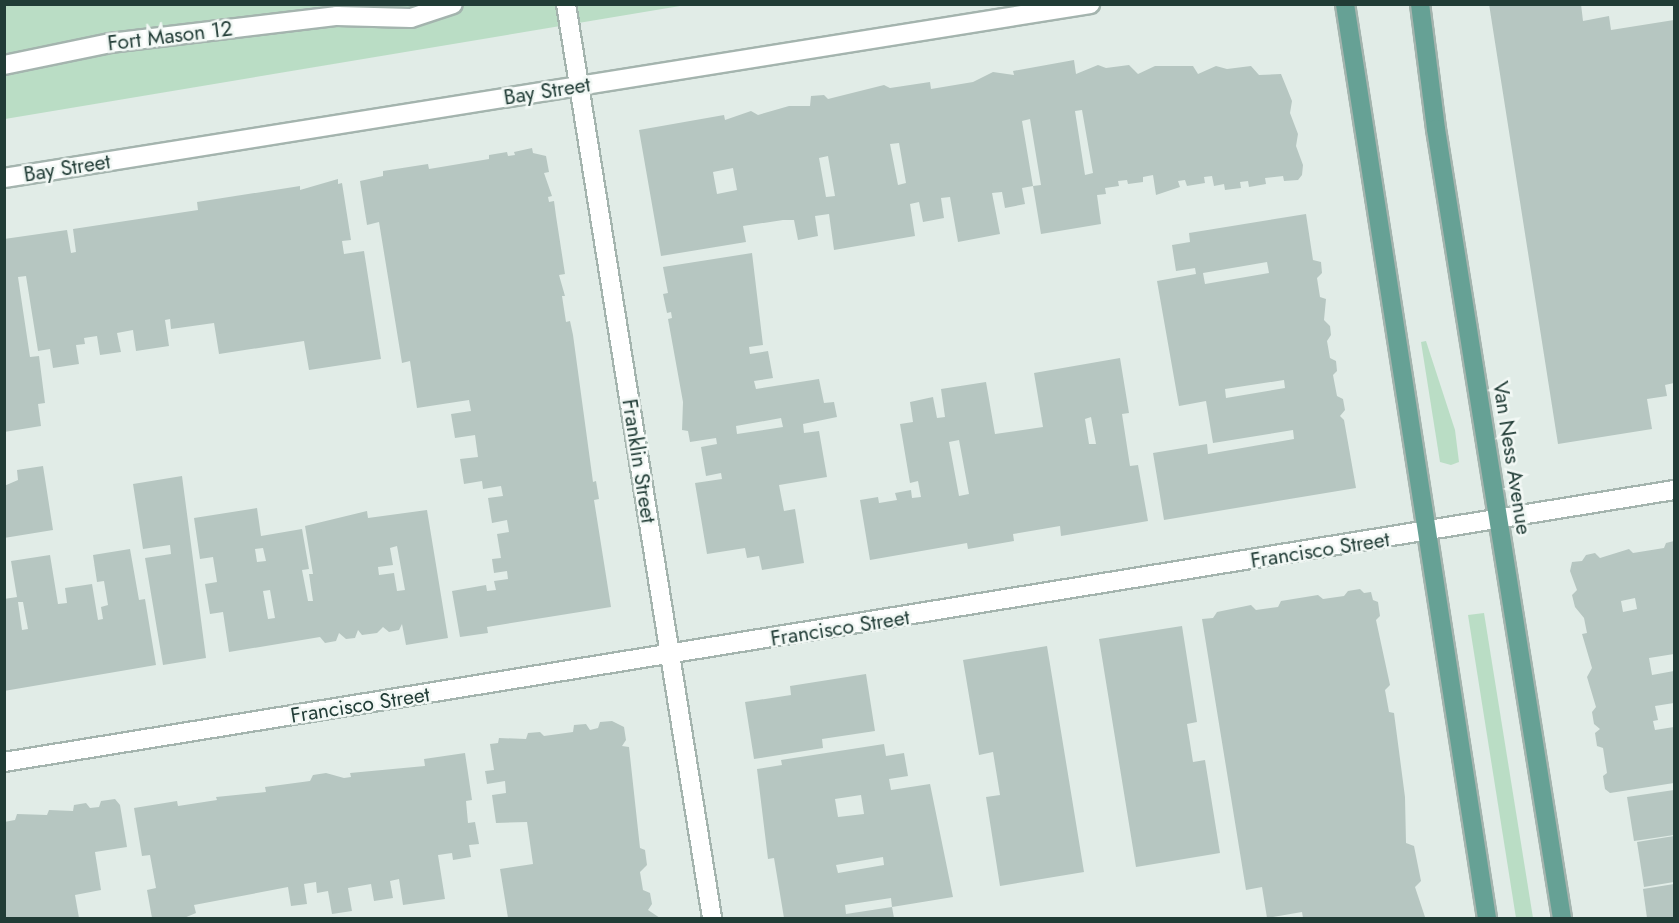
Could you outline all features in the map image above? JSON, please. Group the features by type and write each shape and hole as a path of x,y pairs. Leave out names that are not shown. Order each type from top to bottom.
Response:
{"main road":[{"path":"1345,4 1425,532 1487,918"},
{"name":"Van Ness Avenue","path":"1420,4 1562,918"}],"street":[{"name":"Fort Mason 12","path":"4,65 110,43 334,10 411,18 453,4"},
{"name":"Franklin Street","path":"566,4 712,918"},
{"name":"Bay Street","path":"4,178 1090,4"},
{"name":"Francisco Street","path":"4,762 670,656 1674,490"}],"green space":[{"path":"5,5 686,5 5,119"},
{"path":"1426,341 1455,430 1459,462 1451,465 1440,462 1421,342"},
{"path":"1484,613 1533,918 1516,918 1468,615"}],"building":[{"path":"1489,4 1581,4 1583,21 1609,16 1611,30 1674,20 1674,383 1665,385 1667,396 1647,399 1652,429 1558,444"},
{"path":"1074,60 1076,74 1098,65 1106,68 1129,65 1138,74 1155,66 1193,66 1198,74 1216,66 1227,69 1251,66 1259,75 1281,74 1292,101 1290,113 1298,134 1296,146 1303,165 1302,175 1298,180 1284,181 1283,176 1265,178 1266,184 1249,187 1248,181 1240,182 1241,188 1225,190 1224,184 1214,186 1212,176 1204,177 1205,183 1187,186 1185,180 1178,181 1180,187 1156,195 1153,175 1143,177 1143,182 1128,184 1127,180 1118,181 1119,186 1105,188 1106,194 1097,195 1101,224 1041,234 1033,186 1022,188 1025,204 1005,208 1002,192 992,193 1000,234 958,242 950,197 941,198 944,218 923,222 919,202 910,204 915,236 834,250 829,214 815,216 818,236 798,240 794,220 783,220 743,226 746,242 661,256 639,130 724,115 725,120 751,111 758,115 789,106 810,106 811,96 824,95 828,99 884,85 890,88 930,82 931,89 973,82 993,72 1014,75 1013,71","holes":["1082,110 1093,173 1085,175 1075,111","1030,119 1041,185 1033,186 1022,121","899,143 906,183 898,185 890,144","828,156 835,196 826,197 819,158","733,168 737,190 717,194 713,172"]},
{"path":"532,148 533,153 546,156 549,172 544,173 552,196 548,197 549,202 554,201 565,274 559,275 565,296 562,296 566,322 570,321 573,335 593,482 596,481 599,499 594,500 611,607 487,627 488,633 460,637 452,591 486,585 487,591 496,590 494,581 508,579 507,571 494,573 492,559 501,558 497,534 509,532 507,520 492,523 488,498 503,496 501,486 483,489 482,481 464,484 460,459 478,457 475,435 455,438 451,414 471,411 469,400 417,408 410,361 402,363 379,222 367,225 360,181 383,176 383,171 428,164 429,169 489,159 489,155 507,152 508,156 515,155 514,152"},
{"path":"338,179 338,184 342,183 351,240 342,241 344,254 364,251 381,359 309,370 304,341 219,354 214,323 171,329 170,319 165,320 169,346 136,351 133,330 117,333 121,352 100,355 97,336 84,338 85,344 76,345 79,364 53,368 50,349 38,351 26,276 18,277 30,357 39,356 45,403 38,404 41,426 4,432 4,239 67,230 71,253 76,252 73,229 198,210 197,202 300,186 300,190"},
{"path":"1306,214 1313,260 1321,262 1322,273 1317,278 1320,297 1326,299 1324,320 1330,326 1331,335 1327,341 1330,358 1336,361 1337,371 1333,375 1337,396 1343,399 1345,410 1340,416 1344,420 1356,488 1164,520 1153,453 1207,444 1208,454 1294,439 1293,430 1213,443 1206,401 1179,406 1157,281 1196,274 1195,268 1176,271 1172,245 1190,242 1189,233","holes":["1267,262 1269,273 1205,284 1203,273","1284,380 1285,388 1226,398 1225,389"]},
{"path":"752,253 763,345 749,347 750,354 768,351 773,378 754,381 756,389 819,379 824,403 834,402 837,417 803,424 804,433 819,431 827,477 779,485 784,511 795,509 804,563 762,570 759,556 747,558 745,548 707,554 695,483 722,479 721,473 706,476 701,447 717,444 716,438 690,442 688,431 682,430 683,402 668,319 672,318 671,312 667,313 663,294 668,293 663,267","holes":["781,418 783,427 737,434 736,426"]},
{"path":"1120,358 1129,413 1122,414 1130,466 1138,465 1148,521 1061,536 1060,526 1013,534 1014,541 968,549 967,543 870,560 860,500 878,497 879,503 897,500 895,493 911,490 912,498 921,497 918,481 910,483 900,424 913,422 910,402 933,397 937,418 945,417 941,389 986,382 995,434 1043,427 1034,373","holes":["1091,417 1096,444 1089,444 1085,419","959,440 969,494 959,496 949,442"]},
{"path":"43,466 53,530 4,538 4,486 18,480 17,470"},
{"path":"182,476 206,658 163,665 145,558 171,554 170,545 143,549 133,484"},
{"path":"257,508 261,536 302,529 309,569 302,570 308,601 313,601 309,574 313,574 305,526 367,511 368,518 427,510 448,638 406,645 402,624 399,630 389,632 383,627 377,633 362,635 358,630 355,638 346,639 339,633 336,641 325,643 320,637 229,652 223,612 210,614 205,584 217,582 213,557 200,559 194,518","holes":["397,546 405,590 397,591 394,573 379,575 378,567 393,565 390,548","263,548 266,561 257,562 255,549","270,590 275,618 268,619 263,591"]},
{"path":"1674,541 1674,654 1649,658 1652,675 1674,671 1674,703 1655,706 1658,720 1653,721 1655,730 1674,727 1674,783 1610,793 1605,789 1603,776 1607,773 1603,748 1597,746 1595,733 1600,729 1594,724 1592,712 1596,707 1587,677 1592,668 1582,634 1587,633 1584,618 1575,607 1572,595 1577,590 1570,571 1572,562 1582,561 1586,555 1595,553 1600,558 1629,549 1633,553 1664,548 1666,543","holes":["1635,598 1637,609 1623,612 1621,601"]},
{"path":"130,549 139,600 145,599 156,665 4,691 4,599 17,597 11,561 50,555 58,604 67,603 65,588 92,584 98,620 103,619 101,607 108,605 104,581 97,582 93,555","holes":["18,602 23,602 28,629 22,630"]},
{"path":"1360,589 1364,593 1371,592 1373,600 1378,602 1380,616 1376,620 1390,685 1385,690 1389,712 1394,713 1405,797 1406,843 1414,846 1421,881 1415,887 1425,917 1303,918 1302,912 1267,918 1262,887 1246,890 1202,619 1213,618 1217,612 1251,605 1256,610 1278,607 1281,601 1318,595 1323,599 1344,596 1348,591"},
{"path":"1182,626 1197,722 1187,724 1193,762 1205,760 1220,853 1136,867 1099,639"},
{"path":"1047,646 1084,872 1000,886 986,797 1000,795 993,752 979,755 963,660"},
{"path":"866,674 875,731 822,739 823,748 754,759 745,702 791,695 790,686"},
{"path":"612,721 624,727 626,740 622,746 629,747 640,848 645,850 647,865 640,872 643,890 650,893 652,904 648,910 660,918 508,918 500,869 533,864 527,822 496,823 492,795 506,793 505,781 487,784 485,771 494,770 490,744 498,743 499,738 526,739 528,733 540,732 544,736 573,732 574,725 586,724 590,730 598,728 600,722"},
{"path":"884,744 886,756 904,753 908,776 889,779 891,790 930,784 953,897 892,907 894,918 784,918 774,858 768,859 757,769 782,765 781,760","holes":["861,795 864,814 838,817 835,799","883,857 884,865 838,873 836,865","891,898 892,907 846,914 845,905"]},
{"path":"465,753 472,800 466,801 468,823 475,822 479,844 469,845 471,857 453,860 452,853 438,855 445,899 403,905 399,879 390,881 393,898 374,901 371,884 348,888 352,911 332,914 328,891 317,893 316,882 304,884 307,904 291,906 288,887 194,905 196,913 184,918 152,918 147,890 156,888 150,855 142,856 134,808 177,801 178,806 217,800 216,797 266,792 265,787 310,781 313,775 326,773 344,778 351,777 350,773 425,766 424,759"},
{"path":"1674,790 1674,835 1634,841 1627,797"},
{"path":"115,799 120,805 127,847 95,852 101,890 75,895 79,918 4,918 4,822 15,820 17,814 47,815 49,810 73,811 74,805 86,803 90,808 99,807 101,801"},
{"path":"1674,836 1674,882 1644,887 1637,842"},
{"path":"1674,884 1674,918 1647,918 1643,889"}]}
